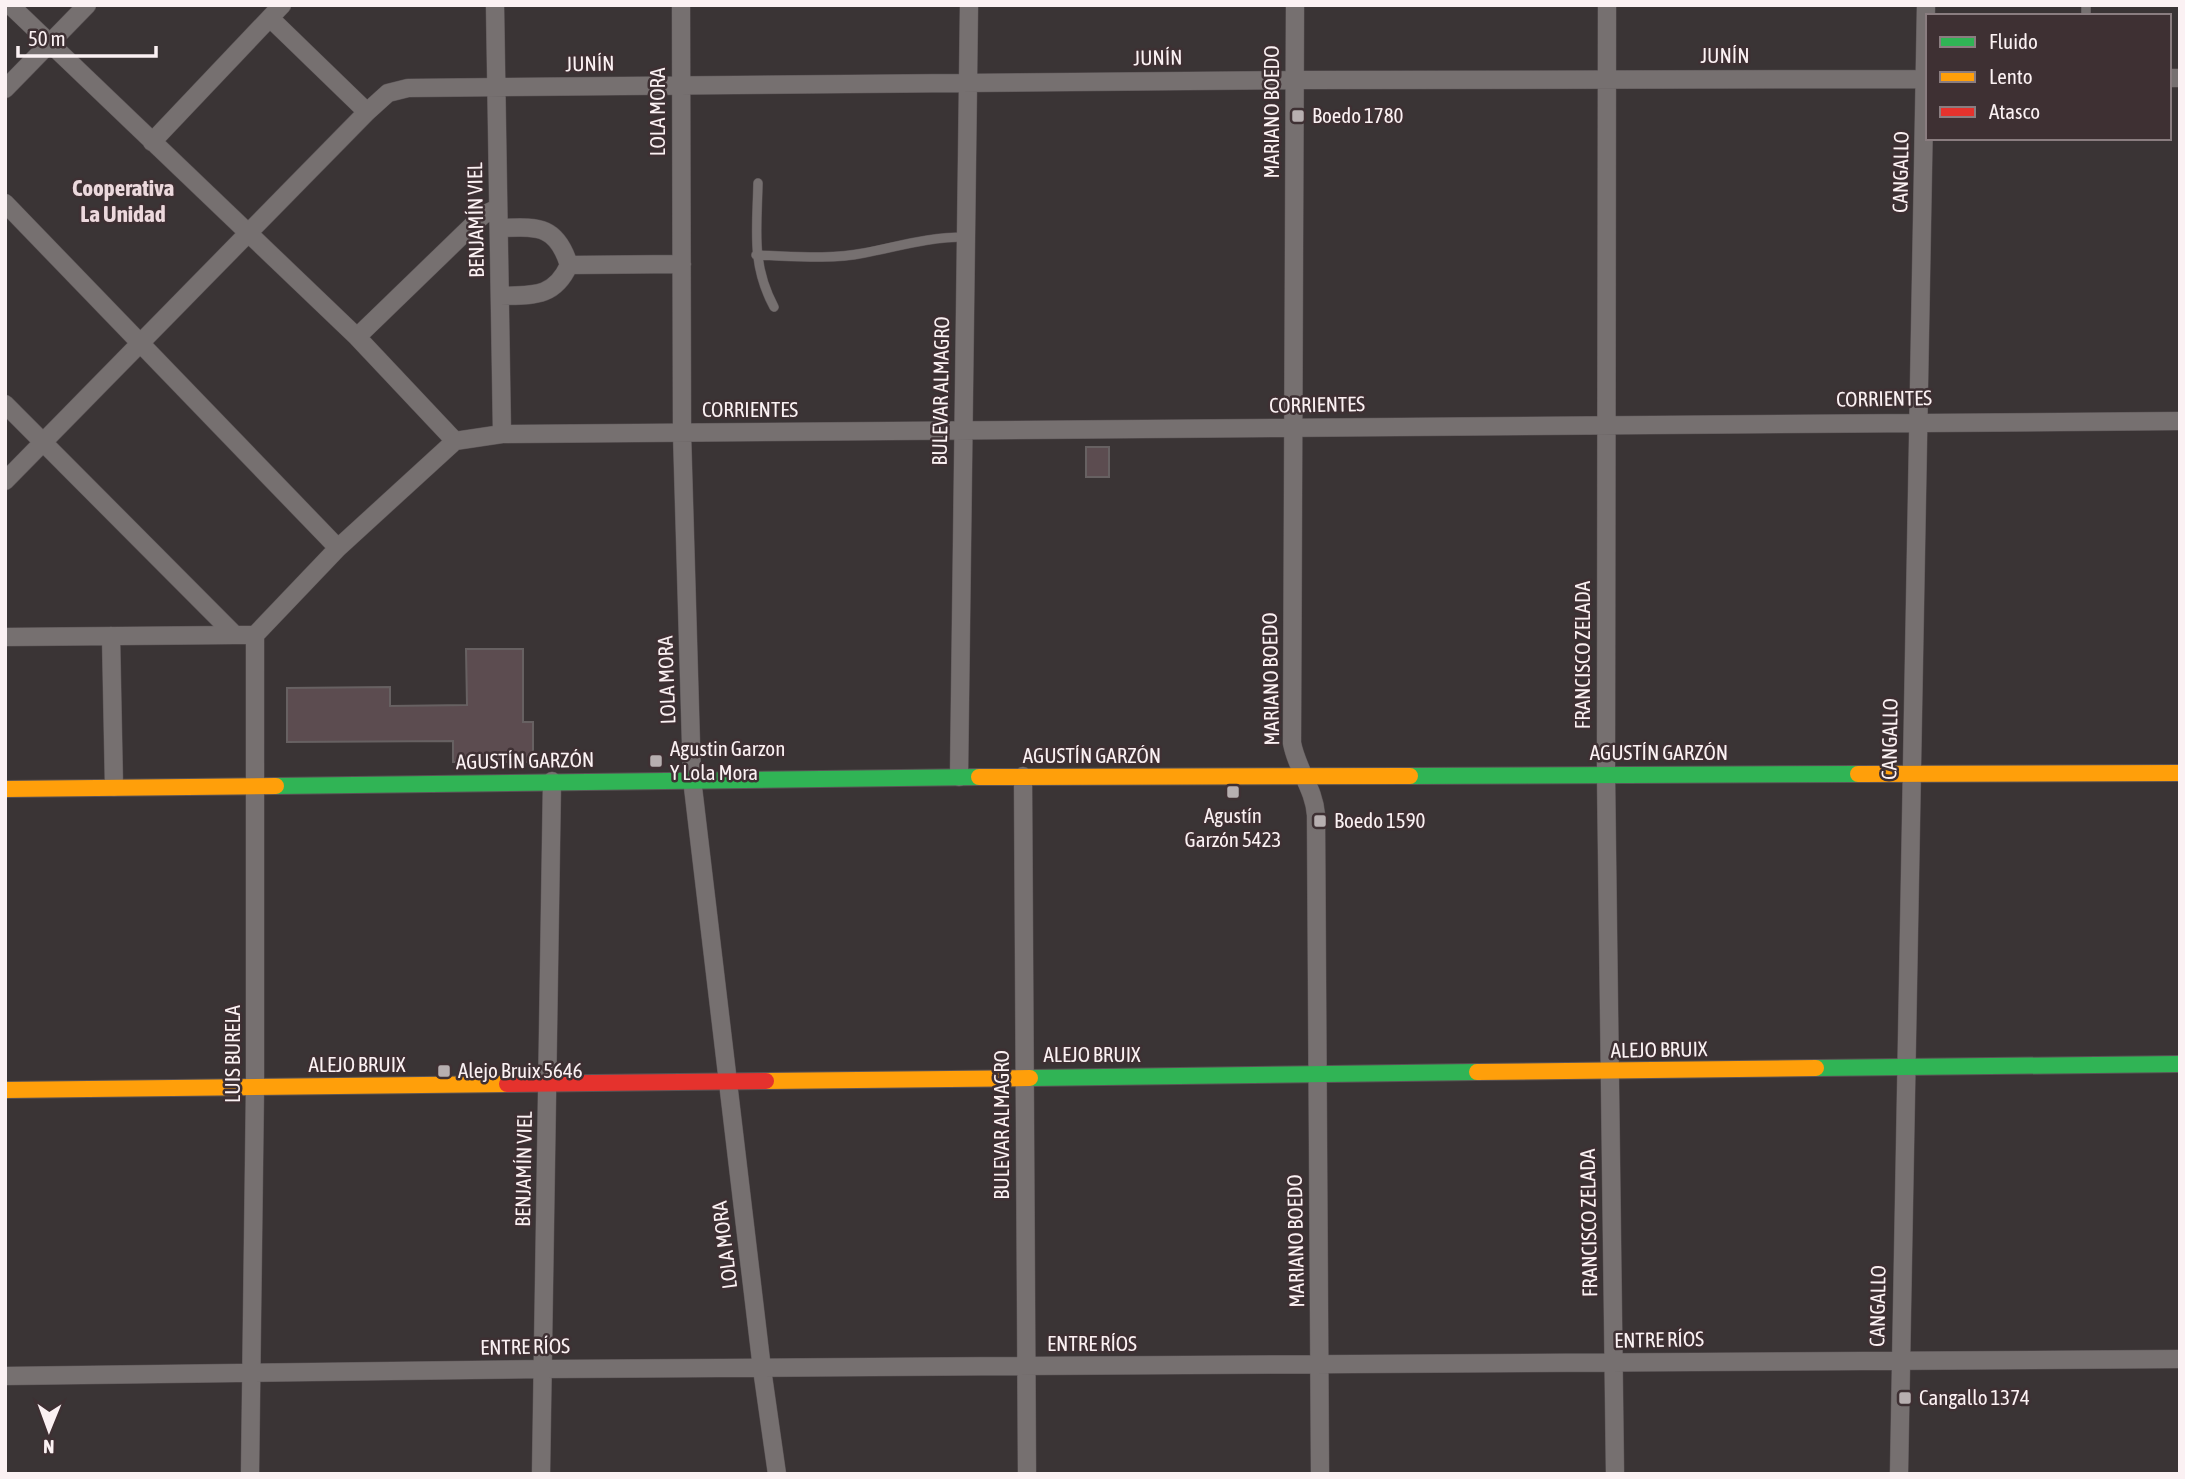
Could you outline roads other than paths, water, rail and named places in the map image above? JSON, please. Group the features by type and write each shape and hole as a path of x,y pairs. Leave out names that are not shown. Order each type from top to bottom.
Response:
{"street":[{"path":"5,638 255,635 338,548 455,441 357,337 10,5"},
{"path":"5,89 87,5"},
{"name":"BENJAMÍN VIEL","path":"495,5 502,434"},
{"name":"LOLA MORA","path":"681,5 682,433 692,779 762,1369 778,1474"},
{"name":"BULEVAR ALMAGRO","path":"959,777 969,5"},
{"name":"MARIANO BOEDO","path":"1295,5 1292,743 1298,766 1312,790 1316,816 1320,1474"},
{"name":"FRANCISCO ZELADA","path":"1607,5 1606,774 1615,1474"},
{"path":"5,481 367,112 276,12 152,142"},
{"name":"JUNÍN","path":"367,112 388,93 408,88 1606,78 1926,79"},
{"name":"CANGALLO","path":"1899,1474 1905,1068 1926,122"},
{"path":"5,203 338,548"},
{"path":"357,337 483,215 498,208"},
{"path":"500,228 536,227 552,234 563,246 569,265 562,281 550,290 534,295 500,296"},
{"path":"569,265 681,264"},
{"path":"5,404 235,635"},
{"name":"CORRIENTES","path":"455,441 502,434 2180,421"},
{"name":"LUIS BURELA","path":"250,1474 257,785 255,635"},
{"path":"111,636 114,787"},
{"name":"AGUSTÍN GARZÓN","path":"5,789 1023,776 2180,773"},
{"name":"BULEVAR ALMAGRO","path":"1023,776 1027,1474"},
{"name":"BENJAMÍN VIEL","path":"541,1474 552,781"},
{"name":"ALEJO BRUIX","path":"5,1090 2180,1064"},
{"name":"ENTRE RÍOS","path":"5,1376 543,1369 2180,1359"}],"lane":[{"path":"758,183 756,255 763,287 774,307"},
{"path":"756,255 831,257 863,254 910,241 966,237"}],"place":[{"name":"Boedo 1780","path":"1298,116"},
{"name":"Agustin Garzon Y Lola Mora","path":"656,761"},
{"name":"Agustín Garzón 5423","path":"1233,792"},
{"name":"Boedo 1590","path":"1320,821"},
{"name":"Alejo Bruix 5646","path":"444,1071"},
{"name":"Cangallo 1374","path":"1905,1398"}],"district":[{"name":"Cooperativa La Unidad","path":"123,201"}]}
